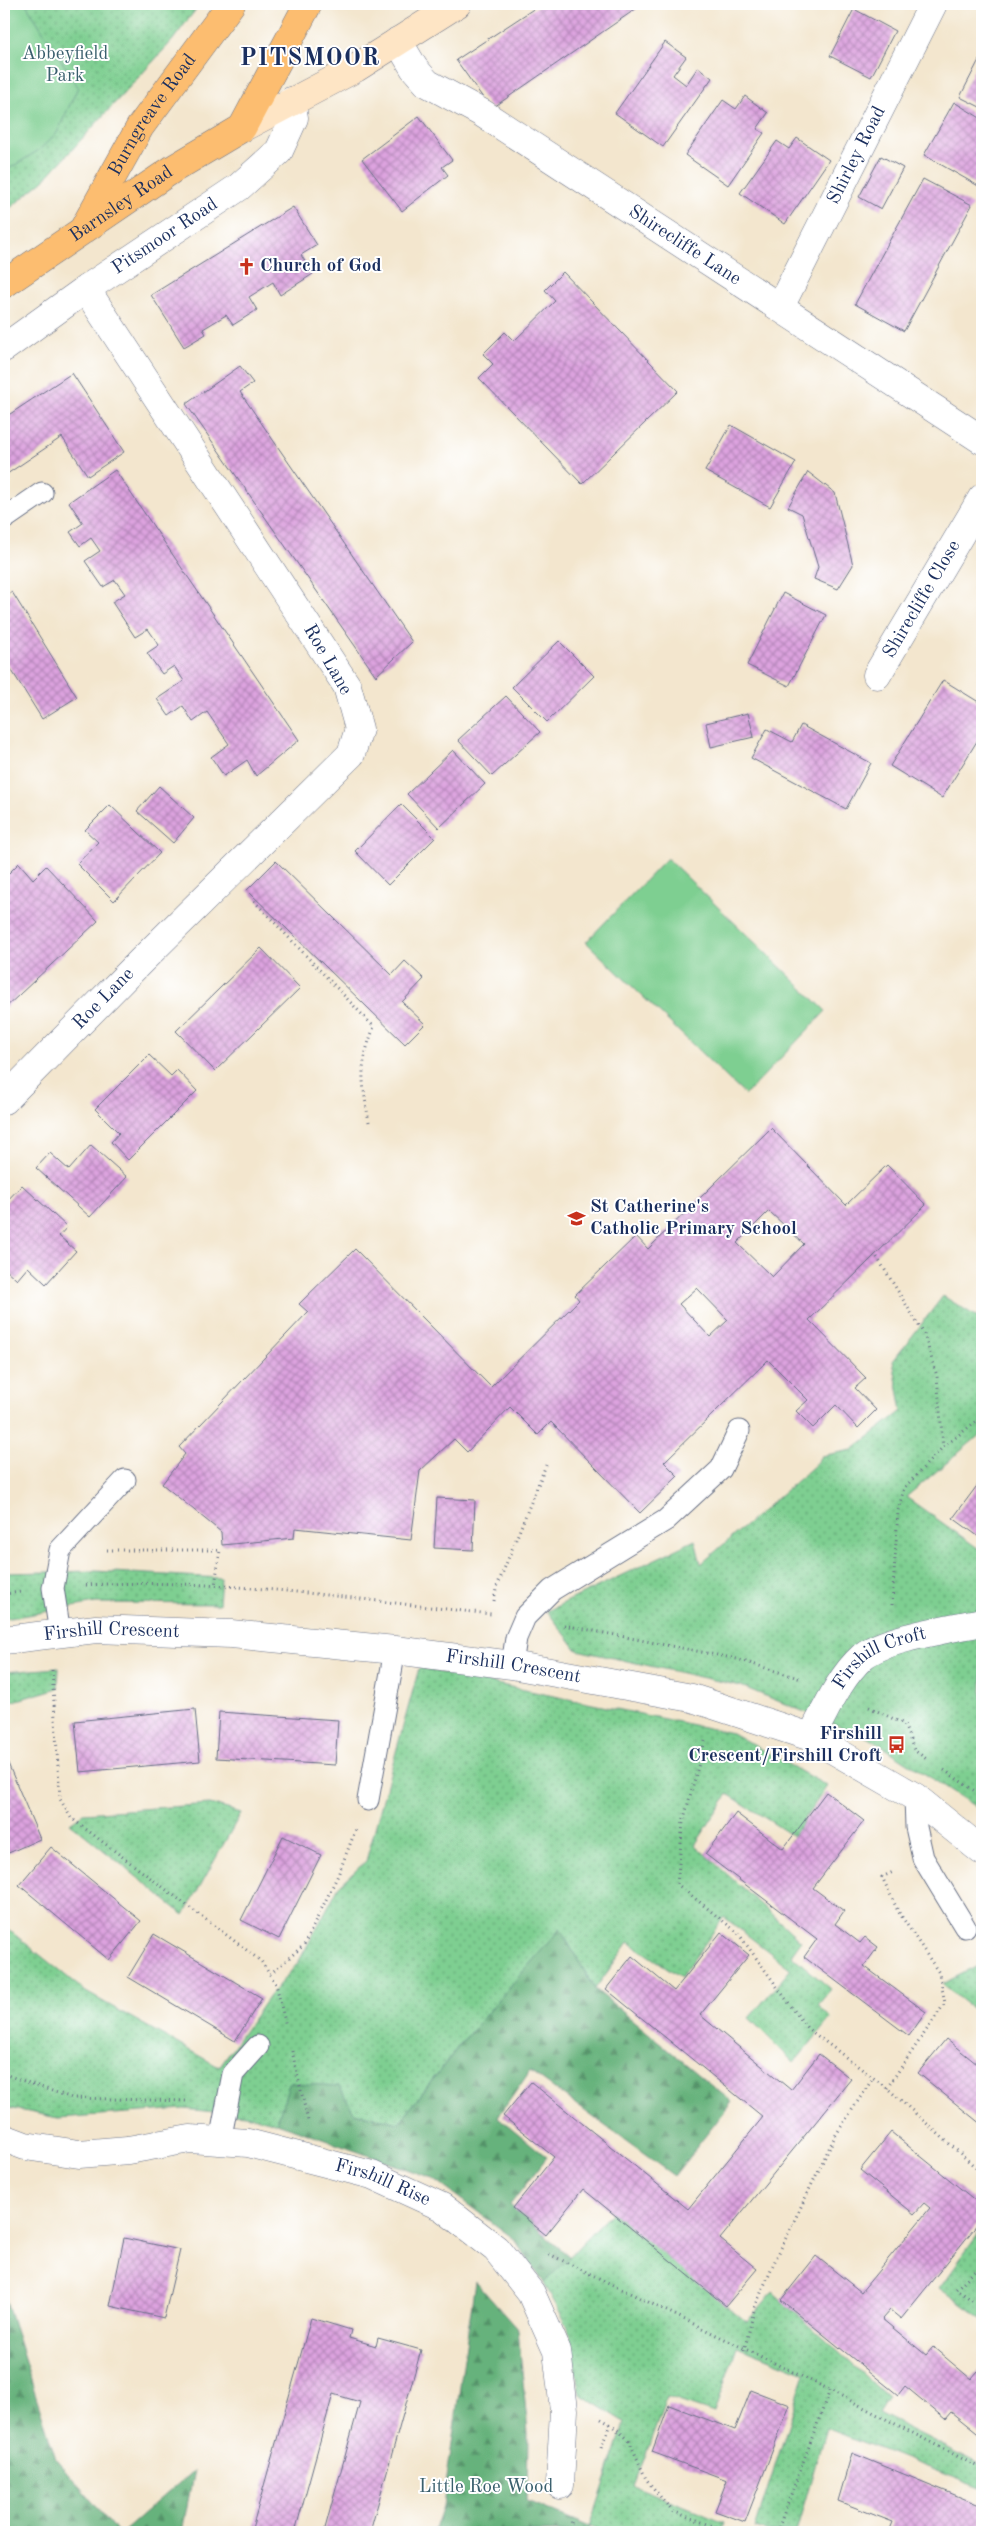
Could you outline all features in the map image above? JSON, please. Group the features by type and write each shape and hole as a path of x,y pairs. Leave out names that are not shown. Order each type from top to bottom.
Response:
{"main road":[{"name":"Burngreave Road","path":"82,232 140,127 231,4"},
{"path":"242,128 308,4"},
{"path":"242,128 356,68 457,4"},
{"name":"Barnsley Road","path":"4,284 173,169 242,128"}],"street":[{"name":"Shirley Road","path":"780,307 933,4"},
{"name":"Shirecliffe Lane","path":"398,41 414,68 427,84 482,113 982,440"},
{"name":"Pitsmoor Road","path":"4,348 86,289 239,187 279,152 294,118 291,101"},
{"name":"Roe Lane","path":"4,1100 228,874 351,754 359,729 347,686 86,289"},
{"name":"Shirecliffe Close","path":"877,675 982,498"},
{"name":"Firshill Croft","path":"811,1737 844,1677 863,1655 890,1643 982,1622"},
{"name":"Firshill Crescent","path":"4,1640 96,1628 232,1634 394,1650 512,1665 692,1698 811,1737 916,1797 982,1851"},
{"name":"Firshill Rise","path":"4,2138 25,2146 79,2154 128,2150 190,2139 248,2143 372,2175 442,2207 496,2249 530,2293 557,2351 563,2401 563,2457 560,2485"}],"lane":[{"path":"4,519 42,493"},
{"path":"512,1665 516,1638 525,1617 552,1590 666,1520 721,1469 739,1432"},
{"path":"55,1634 53,1588 60,1550 125,1480"},
{"path":"368,1800 394,1650"},
{"path":"916,1797 916,1827 923,1858 965,1927"},
{"path":"220,2141 233,2074 258,2046"}],"path":[{"path":"228,874 374,1027 364,1054 361,1077 369,1122"},
{"path":"877,1257 924,1334 937,1376 943,1446"},
{"path":"890,1643 898,1511 904,1488 943,1446 982,1417"},
{"path":"491,1614 496,1589 546,1465"},
{"path":"98,1550 220,1550 215,1585"},
{"path":"82,1586 83,1580"},
{"path":"55,1634 60,1799 72,1818 261,1961 276,1984 288,2032"},
{"path":"714,1706 683,1822 677,1884 738,1933 807,2028 887,2088 982,2173"},
{"path":"270,1974 304,1944 338,1875 368,1800"},
{"path":"887,2088 945,2003 939,1973 898,1911 882,1877 923,1858"},
{"path":"290,2042 308,2119 302,2156"},
{"path":"744,2350 755,2307 772,2267 835,2136 873,2078"},
{"path":"496,2249 542,2251 830,2390 982,2469"},
{"path":"982,2264 956,2289 982,2307"},
{"path":"777,2532 830,2390"},
{"path":"563,2401 610,2424 629,2440 646,2479 672,2511 729,2532"}],"green space":[{"name":"Abbeyfield Park","path":"4,4 200,4 172,41 44,180 4,213"},
{"path":"4,4 26,4 78,87 57,133 39,150 4,172"},
{"path":"667,858 826,1011 745,1095 586,942"},
{"path":"943,1296 982,1320 982,1433 906,1497 982,1551 982,1811 871,1739 741,1686 577,1650 547,1611 695,1540 701,1564 815,1465 821,1456 852,1450 902,1411 893,1361"},
{"path":"95,1571 221,1578 219,1604 96,1603 4,1619 4,1573"},
{"path":"59,1668 58,1688 4,1704 4,1672"},
{"path":"419,1668 732,1733 827,1786 793,1836 728,1794 695,1845 801,1941 791,1955 831,1989 818,2005 831,2018 794,2063 749,2018 791,1969 724,1917 681,1977 629,1942 595,1989 560,1930 462,2042 399,2123 354,2112 290,2083 277,2123 246,2115 184,2109 58,2118 4,2107 4,1926 86,1992 219,2067 269,1996 298,1963 339,1886 366,1861"},
{"path":"210,1804 241,1813 184,1915 70,1823 84,1813"},
{"path":"560,1929 595,1989 732,2102 674,2176 530,2071 498,2117 547,2157 510,2205 570,2257 544,2283 513,2238 432,2178 277,2123 289,2083 339,2086 354,2112 399,2123 462,2042"},
{"path":"982,1964 982,2017 942,1984"},
{"path":"612,2212 747,2322 773,2292 888,2397 878,2413 982,2465 980,2488 826,2428 796,2532 769,2532 755,2528 805,2373 737,2346 714,2413 667,2397 634,2486 725,2522 722,2532 606,2532 590,2527 625,2422 580,2394 568,2327 544,2283"},
{"path":"982,2229 982,2319 939,2288"},
{"name":"Little Roe Wood","path":"475,2281 518,2330 528,2433 527,2501 590,2527 588,2532 434,2532 443,2506"},
{"path":"4,2295 56,2459 118,2532 4,2532"},
{"path":"194,2470 182,2532 123,2532"}],"building":[{"path":"541,4 643,4 491,109 456,60"},
{"path":"854,9 895,31 871,77 830,56"},
{"path":"665,42 686,57 673,75 686,85 698,67 712,78 663,147 615,113"},
{"path":"982,54 982,108 960,97"},
{"path":"745,96 768,113 757,129 764,133 728,185 685,155 723,100 736,109"},
{"path":"954,102 982,119 982,188 924,155"},
{"path":"419,116 452,160 442,167 448,175 402,211 362,159"},
{"path":"797,138 829,160 785,224 740,193 777,141 789,149"},
{"path":"881,156 903,168 881,209 859,197"},
{"path":"923,179 972,205 904,331 855,304"},
{"path":"293,207 317,245 301,255 313,274 280,295 273,282 249,297 257,310 233,325 226,315 203,329 206,334 184,347 151,295"},
{"path":"563,272 678,391 582,484 479,378 493,364 483,354 505,332 514,341 555,301 545,290"},
{"path":"240,366 253,383 240,392 412,642 376,676 186,404"},
{"path":"72,373 124,452 88,476 62,437 4,476 4,418"},
{"path":"731,425 796,462 770,507 705,471"},
{"path":"115,470 299,740 256,776 247,760 224,776 211,757 229,744 207,712 193,722 183,706 169,716 157,699 184,681 174,666 162,674 147,653 159,645 148,629 135,637 112,602 125,594 115,580 103,587 85,561 100,551 91,538 80,546 70,532 83,523 69,502"},
{"path":"808,472 835,493 853,565 838,589 814,579 818,567 802,514 788,507"},
{"path":"12,592 77,697 42,719 4,658 4,598"},
{"path":"783,593 826,615 789,686 747,665"},
{"path":"559,641 594,676 547,722 512,687"},
{"path":"943,680 982,704 982,733 942,798 890,766"},
{"path":"506,696 540,732 492,776 458,740"},
{"path":"748,713 754,737 711,747 706,723"},
{"path":"801,725 871,763 846,809 751,758 767,729 792,742"},
{"path":"453,750 485,784 439,828 407,794"},
{"path":"159,786 194,818 173,843 137,811"},
{"path":"401,804 435,838 388,885 355,851"},
{"path":"110,805 160,853 114,901 77,864 98,842 85,830"},
{"path":"276,861 392,975 405,961 424,979 402,1002 425,1024 405,1044 247,890"},
{"path":"19,863 33,879 46,866 98,921 4,1009 4,878"},
{"path":"261,948 300,988 215,1071 176,1031"},
{"path":"149,1055 171,1076 177,1070 197,1091 128,1160 111,1142 119,1133 95,1109"},
{"path":"771,1128 846,1205 887,1165 926,1205 809,1320 866,1378 855,1388 876,1410 858,1428 836,1405 813,1428 796,1411 808,1400 768,1360 664,1462 678,1476 640,1513 551,1422 538,1435 510,1407 467,1452 454,1439 420,1471 411,1540 295,1528 294,1538 222,1545 221,1532 162,1484 185,1454 179,1447 308,1312 299,1304 355,1249 491,1387 579,1300 575,1295 636,1236 648,1249","holes":["769,1211 804,1244 772,1277 737,1243","697,1288 728,1320 710,1337 679,1304"]},
{"path":"91,1145 127,1177 90,1217 36,1168 50,1153 69,1170"},
{"path":"22,1185 67,1227 59,1236 76,1251 46,1284 28,1267 17,1280 4,1268 4,1204"},
{"path":"982,1479 982,1539 953,1518"},
{"path":"437,1498 475,1500 473,1550 434,1548"},
{"path":"195,1709 200,1761 80,1772 75,1721"},
{"path":"219,1712 338,1720 335,1765 216,1758"},
{"path":"4,1754 40,1839 4,1855"},
{"path":"826,1792 864,1821 813,1888 844,1911 835,1924 860,1943 865,1937 878,1947 864,1966 926,2012 909,2036 804,1957 817,1939 705,1854 736,1813 783,1849"},
{"path":"283,1836 321,1855 279,1939 241,1920"},
{"path":"51,1847 141,1921 109,1960 19,1885"},
{"path":"721,1932 749,1955 700,2015 791,2090 819,2054 851,2079 720,2239 757,2269 726,2306 583,2189 546,2235 513,2208 554,2157 503,2116 531,2082 688,2209 763,2117 606,1989 632,1956 674,1991"},
{"path":"154,1934 262,1998 235,2041 128,1977"},
{"path":"946,2039 982,2068 982,2125 918,2073"},
{"path":"891,2132 982,2206 982,2219 901,2319 890,2310 882,2319 926,2355 933,2347 971,2379 978,2371 982,2374 982,2437 951,2412 945,2419 905,2386 898,2395 781,2300 816,2256 861,2292 930,2208 924,2203 914,2214 860,2170"},
{"path":"124,2238 180,2250 164,2318 110,2306"},
{"path":"311,2318 351,2330 349,2338 376,2346 378,2338 421,2350 370,2532 324,2532 360,2402 333,2394 295,2532 251,2532"},
{"path":"751,2390 790,2405 745,2522 715,2511 727,2480 652,2452 669,2405 735,2430"},
{"path":"852,2453 982,2506 982,2532 889,2532 893,2522 838,2501"}],"place":[{"name":"Church of God","path":"246,266"},
{"name":"St Catherine's Catholic Primary School","path":"576,1218"},
{"name":"Firshill Crescent/Firshill Croft","path":"896,1745"}],"district":[{"name":"PITSMOOR","path":"310,59"}]}
